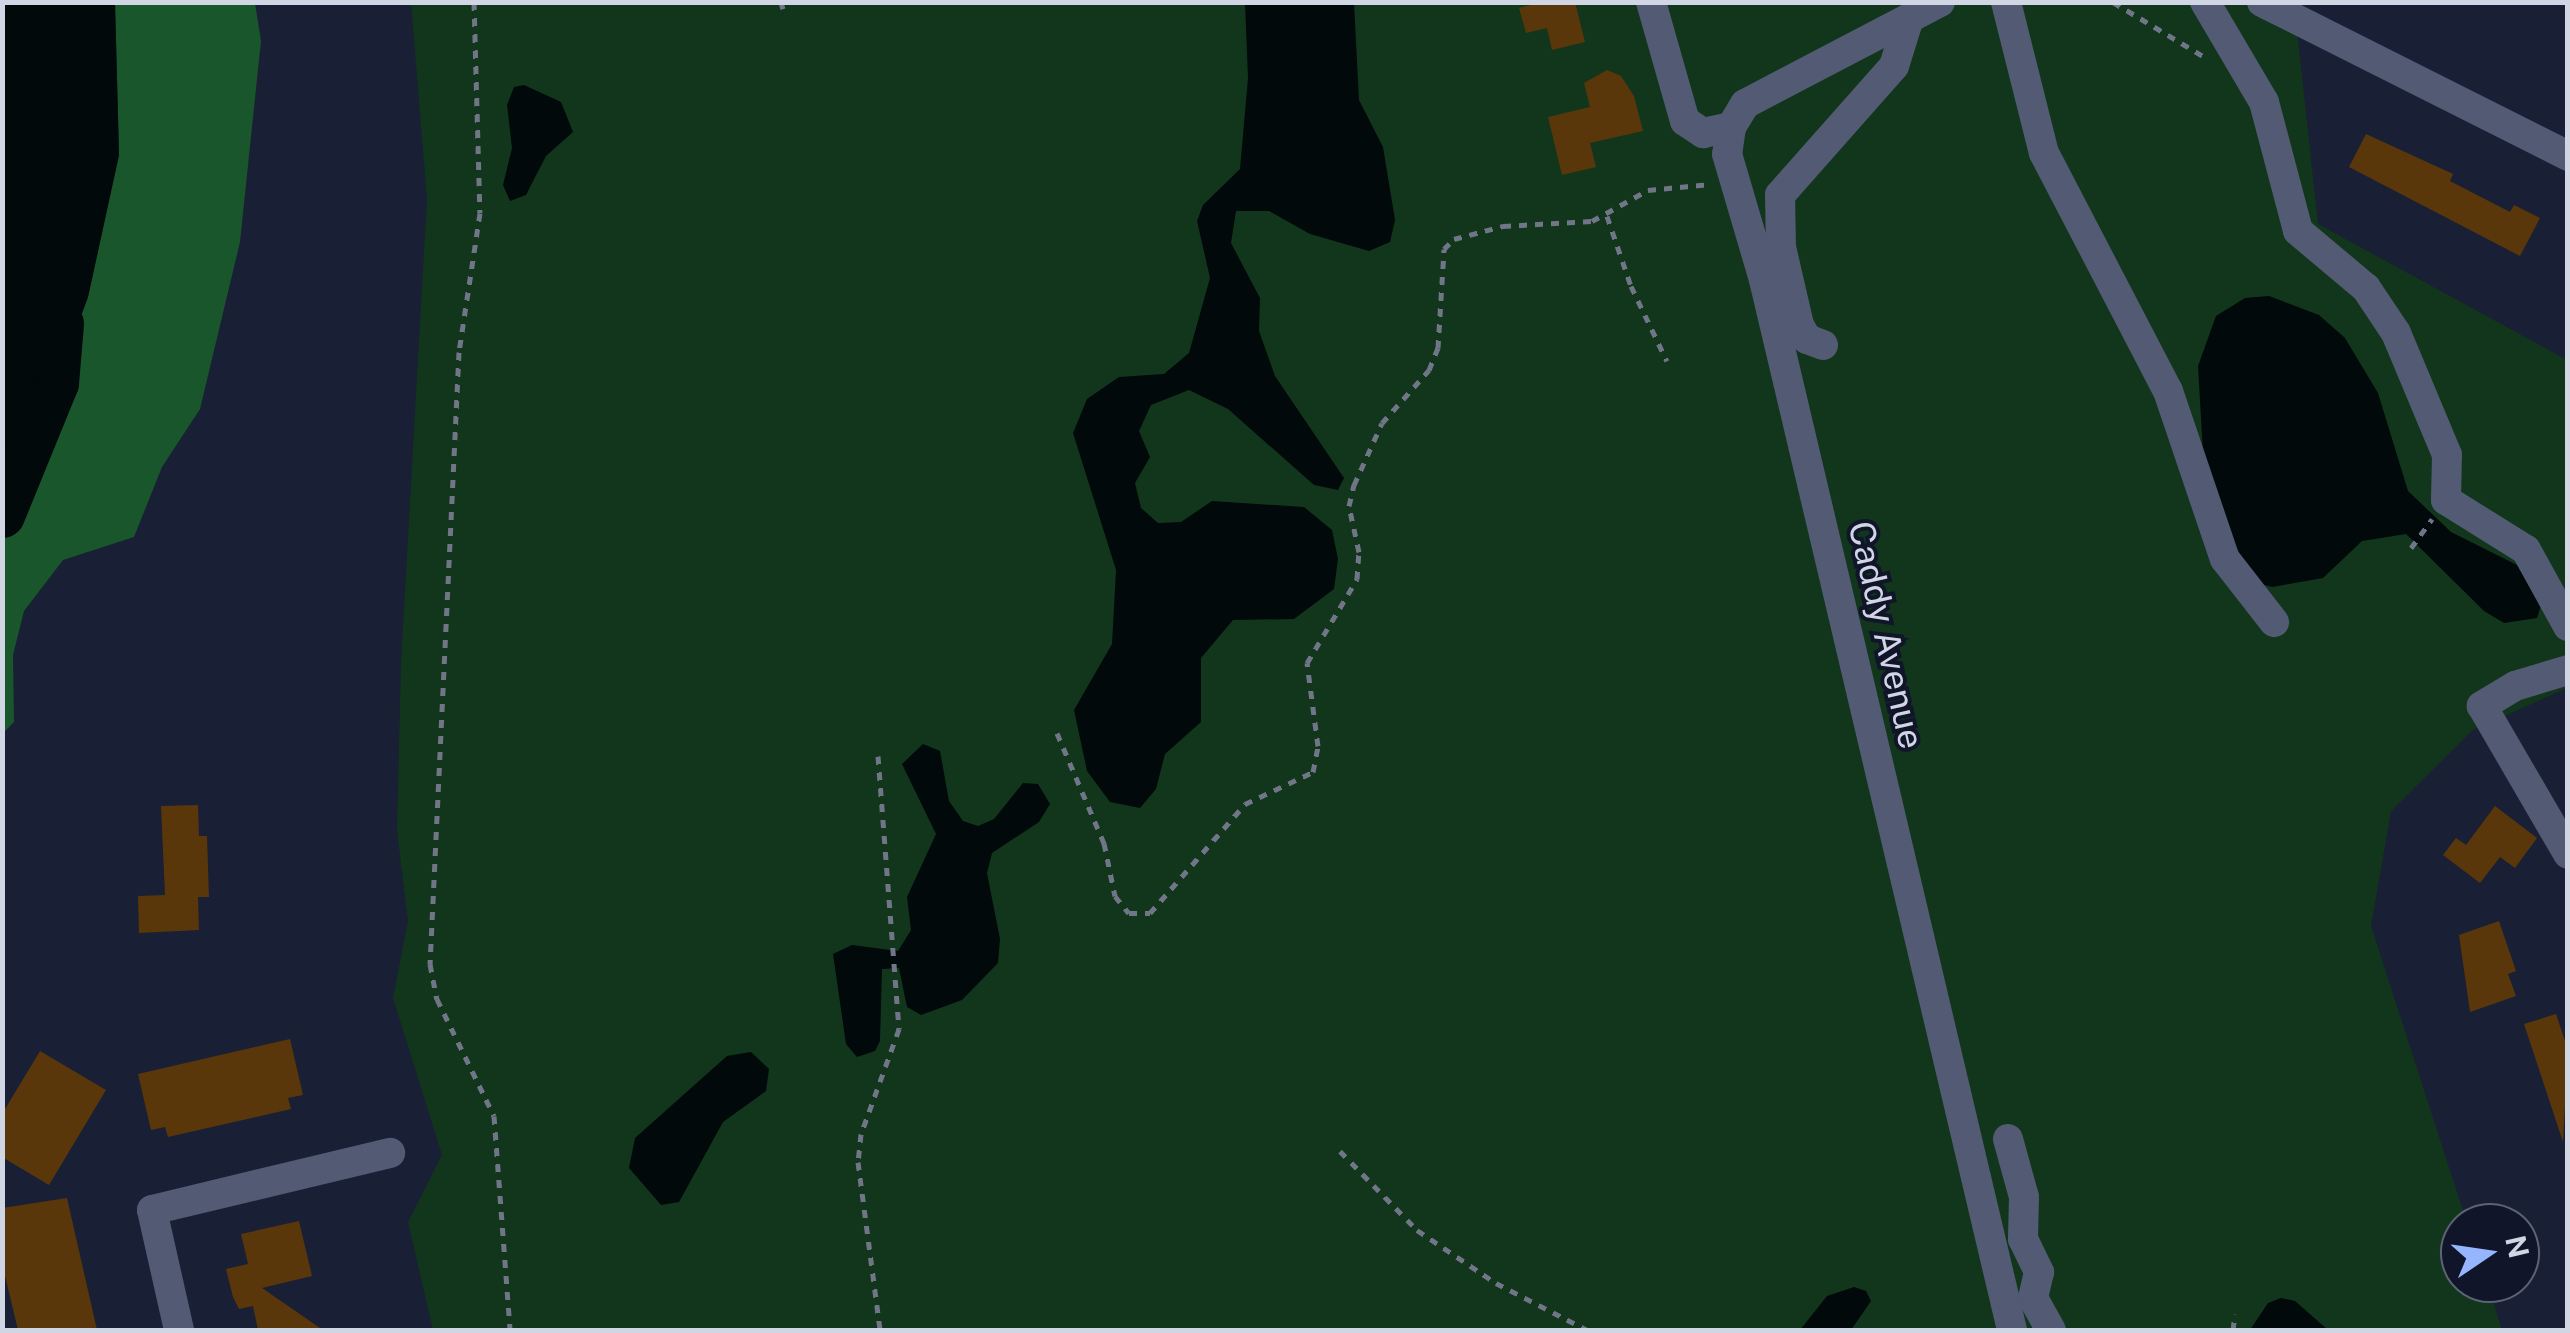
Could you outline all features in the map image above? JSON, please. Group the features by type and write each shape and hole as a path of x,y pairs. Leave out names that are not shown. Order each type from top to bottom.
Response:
{"street":[{"path":"1651,2 1685,121 1703,133 1731,127 1745,104 1940,2"},
{"path":"2006,2 2044,153 2168,391 2225,559 2274,622"},
{"path":"2205,2 2272,124 2298,231 2366,288 2396,333 2447,455 2446,500 2526,550 2568,626"},
{"path":"2262,2 2568,156"},
{"path":"1822,345 1807,340 1799,326 1781,246 1780,196 1894,66 1909,18"},
{"name":"Caddy Avenue","path":"1731,127 1727,154 2012,1330"},
{"path":"2568,670 2515,686 2482,706 2568,854"},
{"path":"2008,1140 2024,1197 2023,1239 2039,1272 2033,1298 2051,1330"},
{"path":"179,1330 152,1210 390,1153"}],"path":[{"path":"474,2 480,214 459,352 430,964 437,999 494,1116 510,1330"},
{"path":"2113,2 2192,52 2248,76"},
{"path":"1057,732 1104,843 1115,896 1138,916 1156,909 1189,862 1245,804 1308,777 1318,746 1307,663 1357,579 1349,506 1354,485 1382,423 1429,370 1438,348 1440,255 1454,239 1503,226 1607,216 1648,190 1736,179"},
{"path":"1607,216 1630,286 1668,360"},
{"path":"2410,548 2446,500"},
{"path":"878,756 896,976 896,1046 858,1147 880,1330"},
{"path":"1340,1151 1417,1230 1496,1283 1587,1330"},
{"path":"2234,1330 2235,1314"}],"green space":[{"path":"115,3 255,3 261,41 240,242 200,409 162,467 134,537 63,560 24,611 13,655 14,722 3,733 3,504 32,448 88,297 119,155"},
{"path":"411,3 2294,3 2318,224 2567,360 2567,688 2473,730 2391,811 2371,926 2461,1203 2440,1203 2440,1303 2493,1303 2502,1330 433,1330 408,1222 442,1155 393,998 408,921 397,831 401,662 427,199"}],"shaded area":[{"path":"3,2 115,3 119,155 88,297 32,448 3,504"},
{"path":"1245,3 1354,3 1359,100 1383,147 1395,220 1390,242 1369,251 1310,234 1269,211 1236,211 1231,243 1260,298 1259,331 1275,376 1344,478 1338,490 1314,485 1228,409 1189,390 1151,405 1139,431 1150,457 1135,483 1141,508 1158,523 1181,522 1212,501 1304,507 1332,530 1338,559 1334,589 1294,619 1233,620 1201,658 1201,722 1165,754 1156,789 1140,808 1110,802 1087,771 1074,710 1112,644 1116,570 1073,433 1087,399 1119,377 1164,374 1189,353 1210,278 1197,221 1203,205 1240,169 1248,78"},
{"path":"524,85 561,102 573,132 546,156 526,195 510,201 503,185 512,148 507,105 514,87"},
{"path":"2269,296 2319,315 2345,338 2378,393 2408,491 2451,532 2519,566 2542,602 2537,618 2504,623 2484,611 2406,534 2362,541 2323,578 2272,587 2256,583 2228,535 2203,453 2198,366 2216,316 2245,298"},
{"path":"923,744 940,751 949,801 963,821 978,826 994,819 1023,783 1038,784 1050,804 1039,822 992,853 987,873 1000,939 998,963 962,1000 921,1015 907,1007 899,968 882,969 880,1041 875,1051 857,1057 846,1044 833,954 852,945 898,951 911,930 907,897 936,834 902,764"},
{"path":"751,1052 769,1069 766,1091 723,1122 679,1202 661,1205 629,1168 635,1138 727,1056"},
{"path":"1854,1287 1866,1291 1871,1301 1851,1330 1800,1330 1827,1296"},
{"path":"2281,1298 2295,1301 2328,1330 2250,1330 2268,1303"}],"building":[{"path":"1541,2 1575,2 1585,42 1552,50 1547,28 1526,33 1519,8"},
{"path":"1607,70 1621,76 1634,96 1643,131 1590,143 1596,167 1562,175 1548,117 1590,107 1584,83"},
{"path":"2366,134 2453,174 2450,181 2510,212 2514,205 2540,218 2520,256 2349,167"},
{"path":"198,805 199,836 207,836 209,897 198,897 199,930 139,933 138,896 165,895 161,806"},
{"path":"2495,806 2537,838 2515,868 2500,857 2480,883 2443,855 2456,838 2466,845"},
{"path":"2499,921 2516,971 2508,974 2516,996 2470,1012 2459,935"},
{"path":"2556,1014 2568,1050 2563,1142 2524,1024"},
{"path":"290,1039 303,1095 288,1098 291,1109 168,1137 165,1127 151,1130 138,1074"},
{"path":"40,1051 106,1090 49,1185 2,1157 2,1114"},
{"path":"67,1198 97,1330 18,1330 2,1263 2,1208"},
{"path":"299,1221 312,1276 262,1288 323,1330 258,1330 253,1306 239,1309 226,1269 248,1264 241,1234"}],"waterway":[{"path":"2,515 56,383 61,323"}]}
